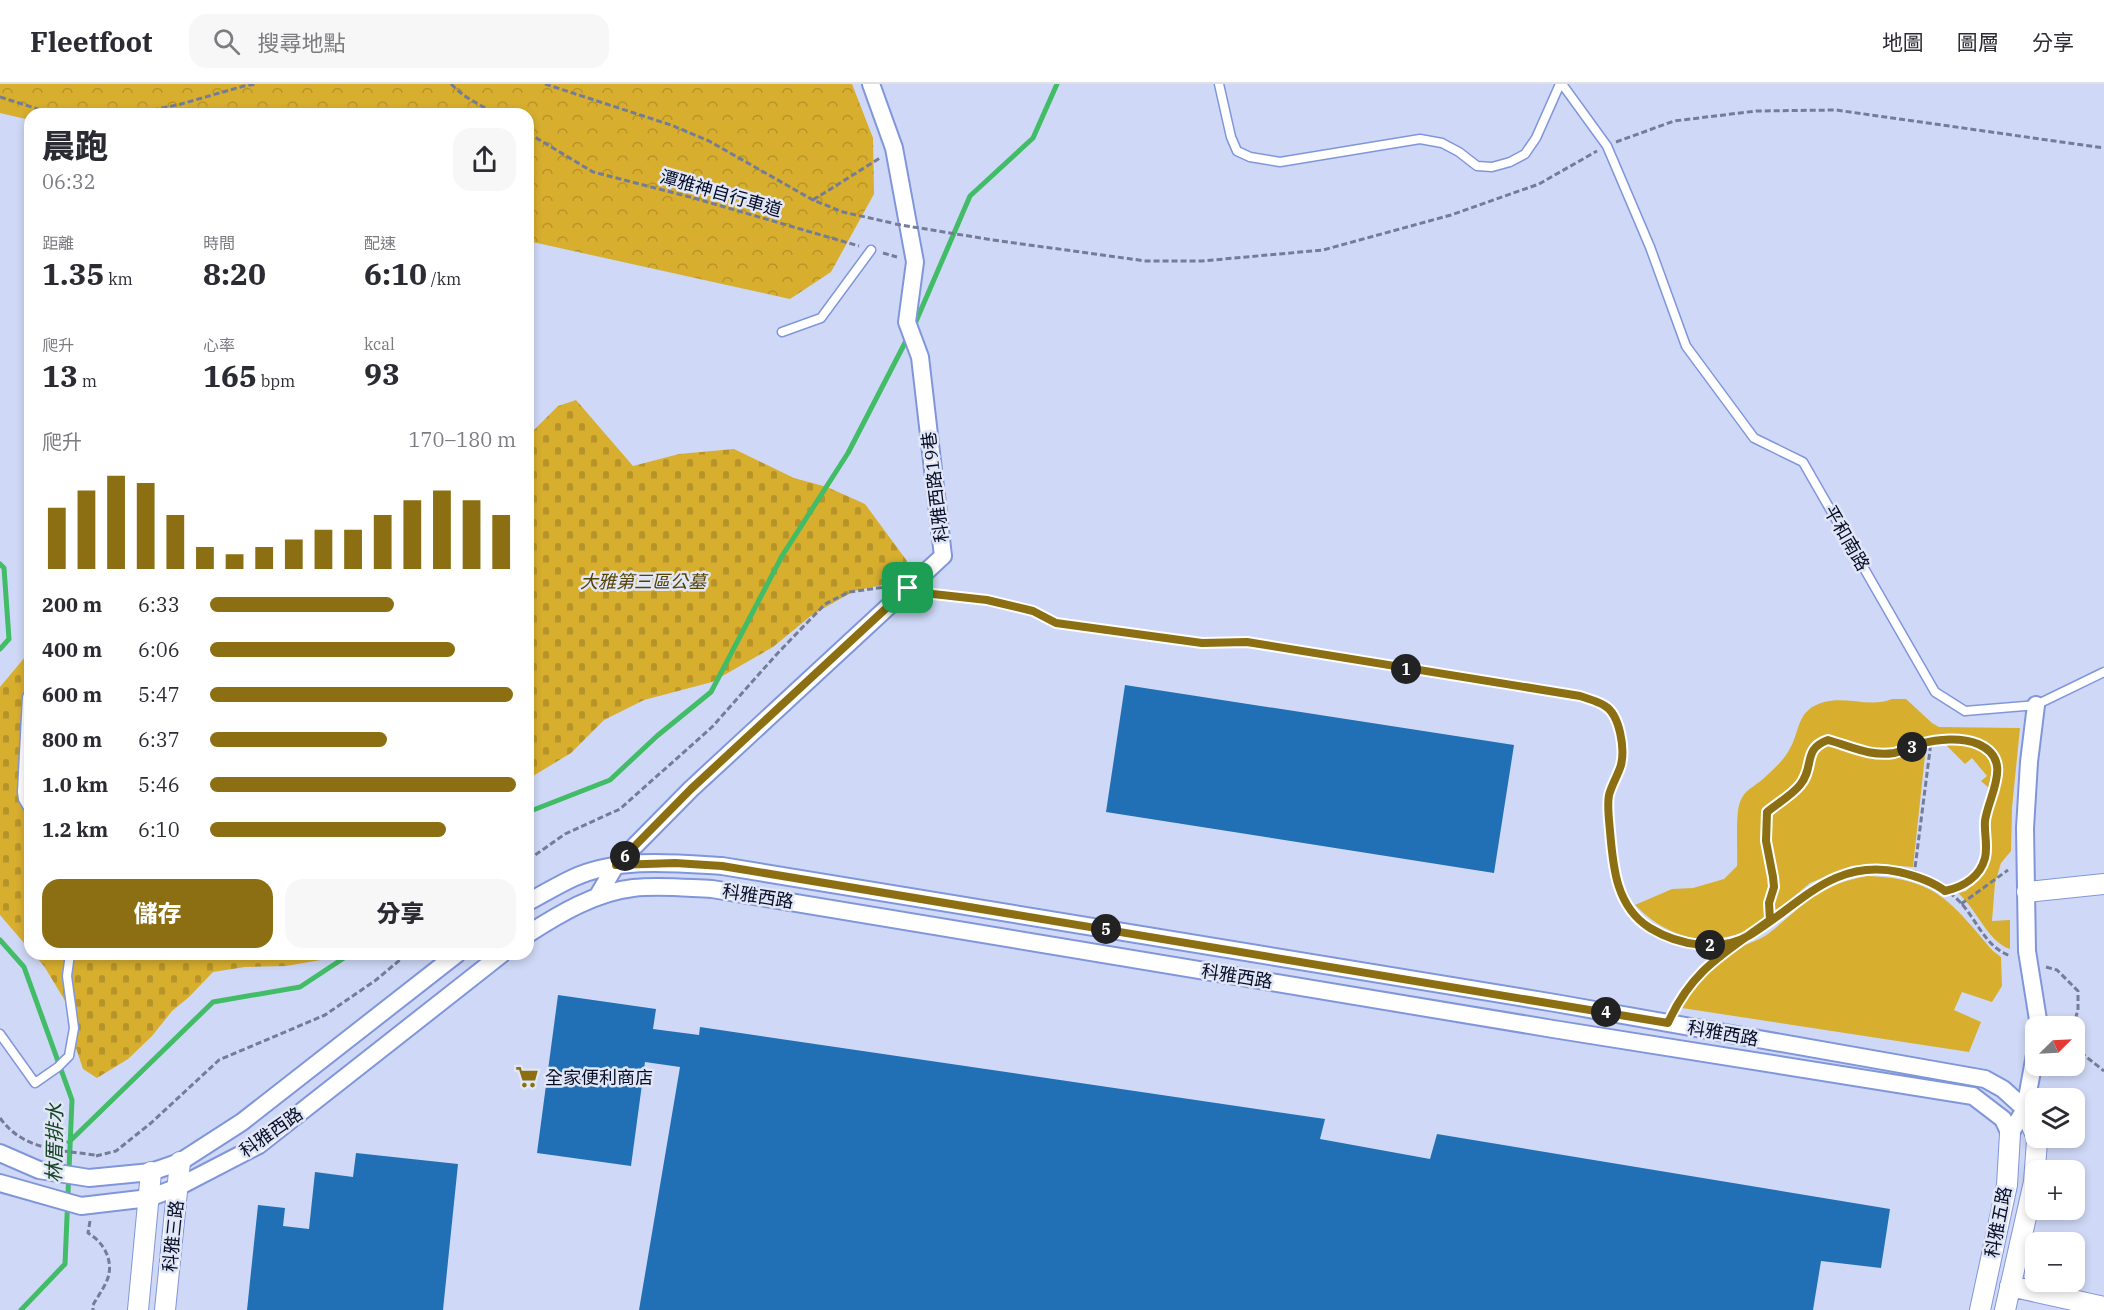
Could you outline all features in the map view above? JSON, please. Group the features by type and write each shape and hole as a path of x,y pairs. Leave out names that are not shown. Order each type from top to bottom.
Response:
{"street":[{"name":"科雅西路19巷","path":"597,897 616,865 691,789 944,556 920,357 907,322 915,262 894,148 870,84"},
{"path":"2036,705 2029,762 2025,828 2028,961 2037,1016"},
{"name":"科雅西路","path":"534,899 575,877 616,865 675,863 722,866 1985,1078 2025,1109"},
{"path":"2027,892 2104,884"},
{"name":"科雅西路","path":"534,930 559,915 597,897 633,888 712,889 1553,1029 1973,1096 2003,1119 2010,1134"},
{"name":"科雅西路","path":"0,1153 39,1170 89,1178 151,1172 180,1162 242,1122 449,960"},
{"name":"科雅西路","path":"0,1183 81,1206 149,1198 178,1186 259,1145 494,960"},
{"path":"2010,1134 2025,1109"},
{"name":"科雅五路","path":"1980,1310 2007,1185 2010,1134"},
{"name":"科雅五路","path":"2005,1310 2034,1182 2036,1148"},
{"name":"科雅三路","path":"165,1310 180,1162"},
{"name":"科雅三路","path":"138,1310 151,1172"},
{"path":"2010,1286 2104,1307"}],"lane":[{"path":"1219,84 1231,137 1237,151 1250,157 1280,162 1420,139 1442,143 1459,152 1477,166 1492,167 1510,162 1525,154 1544,124 1561,84"},
{"name":"平和南路","path":"1561,84 1607,146 1650,247 1686,346 1754,438 1803,462 1935,692 1965,711 2036,705"},
{"path":"782,333 821,318 871,249"},
{"path":"2036,705 2104,672"},
{"path":"24,754 22,792 24,801"},
{"path":"0,1034 35,1083 69,1056 74,1028 67,976 69,960"}],"path":[{"path":"158,108 257,84"},
{"path":"452,84 463,95 485,108"},
{"path":"545,84 672,124 709,141 813,200 843,212 895,224 993,240 1146,261 1202,261 1323,250 1451,215 1539,184 1607,146 1674,121 1756,111 1836,110 2104,148"},
{"path":"0,97 35,108"},
{"name":"潭雅神自行車道","path":"534,137 593,172 690,197 915,262"},
{"path":"813,200 894,148"},
{"path":"534,856 565,834 620,809 712,727 825,604 849,592 885,587 908,588 933,594 987,600 1033,611 1056,623 1202,643 1247,642 1580,696 1606,706 1615,719 1622,740 1621,764 1609,795 1612,859 1618,889 1630,910 1648,926 1668,937 1691,944 1721,945 1745,938"},
{"path":"1770,920 1769,903 1774,887 1766,841 1767,812 1799,786 1809,770 1810,752 1814,747 1828,740 1866,752 1894,753 1931,742 1961,740 1981,745 1994,759 1998,771 1985,820 1985,858 1969,882 1945,891"},
{"path":"1914,876 1931,742"},
{"path":"1668,1023 1680,997 1696,977 1719,955 1832,878 1857,870 1891,871 1914,876 1945,891 1961,904 2001,953 2056,970 2078,992 2076,1016"},
{"path":"1961,904 2008,870"},
{"path":"96,1156 116,1151 151,1123 219,1060 325,1015 376,980 400,960"},
{"path":"2085,1057 2104,1071"}],"green space":[{"path":"0,84 852,84 873,138 874,194 831,272 790,299 534,242 534,108 24,108 24,119 0,113"},
{"name":"大雅第三區公墓","path":"576,400 633,466 679,454 734,449 794,478 827,487 865,504 907,561 896,582 854,591 812,615 773,647 712,682 644,700 604,720 571,753 534,775 534,430 558,406"},
{"path":"24,658 24,943 0,915 0,687"},
{"path":"1906,699 1939,727 2020,728 2012,808 2011,851 2001,863 1995,883 1992,921 2010,920 2010,949 1995,939 1958,893 1966,891 1983,873 1989,855 1990,814 2002,777 2002,769 1984,743 1967,738 1945,736 1894,749 1866,749 1829,736 1813,745 1806,756 1796,784 1766,809 1762,837 1763,850 1771,876 1764,909 1765,921 1748,930 1713,939 1681,935 1665,928 1635,905 1672,889 1693,888 1724,879 1737,866 1738,808 1742,798 1786,756 1800,722 1808,710 1824,702 1841,700 1875,702"},
{"path":"1944,743 1978,748 1991,758 1995,766 1995,775 1990,789 1981,781 1987,776 1972,758 1965,764"},
{"path":"1832,744 1857,755 1876,757 1906,754 1926,746 1913,867 1872,864 1851,866 1810,883 1773,914 1778,888 1771,851 1771,817 1802,789 1814,769 1816,752 1819,748"},
{"path":"1867,876 1910,882 1940,896 1953,906 2001,957 2002,986 1992,1002 1962,992 1954,1010 1981,1022 1969,1052 1682,1008 1699,982 1731,953 1768,934 1812,897 1835,885"},
{"path":"38,960 321,960 286,966 245,967 213,972 172,1011 152,1036 128,1059 97,1078 83,1069 74,1042 67,1004"}],"building":[{"path":"1125,685 1514,745 1494,873 1106,812"},
{"path":"558,995 656,1009 653,1029 699,1035 700,1027 1325,1119 1320,1139 1430,1159 1437,1134 1890,1209 1881,1268 1821,1261 1813,1310 639,1310 680,1067 645,1062 631,1166 537,1153"},
{"path":"356,1153 458,1164 443,1310 247,1310 258,1205 285,1208 283,1226 309,1229 315,1172 353,1177"}],"waterway":[{"path":"914,326 970,196 1033,138 1057,84"},
{"path":"534,810 610,780 657,736 711,692 782,556 848,453 908,337"},
{"name":"林厝排水","path":"0,564 4,568 9,639 0,649"},
{"name":"林厝排水","path":"0,940 24,967 72,1100 65,1264 21,1310"},
{"path":"69,1142 213,1002 300,987 341,960"}],"place":[{"name":"全家便利商店","path":"527,1077"}],"route":[{"path":"908,588 691,789 616,865 675,863 722,866 1668,1023 1680,997 1696,977 1719,955 1748,936 1770,920 1769,903 1774,887 1766,841 1767,812 1804,780 1809,770 1810,752 1819,743 1828,740 1851,749 1883,753 1894,753 1938,740 1970,741 1981,745 1994,759 1998,771 1985,820 1985,858 1969,882 1945,891 1918,877 1891,871 1857,870 1832,878 1748,936 1721,945 1691,944 1668,937 1648,926 1630,910 1618,889 1612,859 1609,795 1621,764 1623,752 1622,740 1615,719 1606,706 1580,696 1315,655 1247,642 1202,643 1056,623 1033,611 987,600 933,594 908,588"}]}
